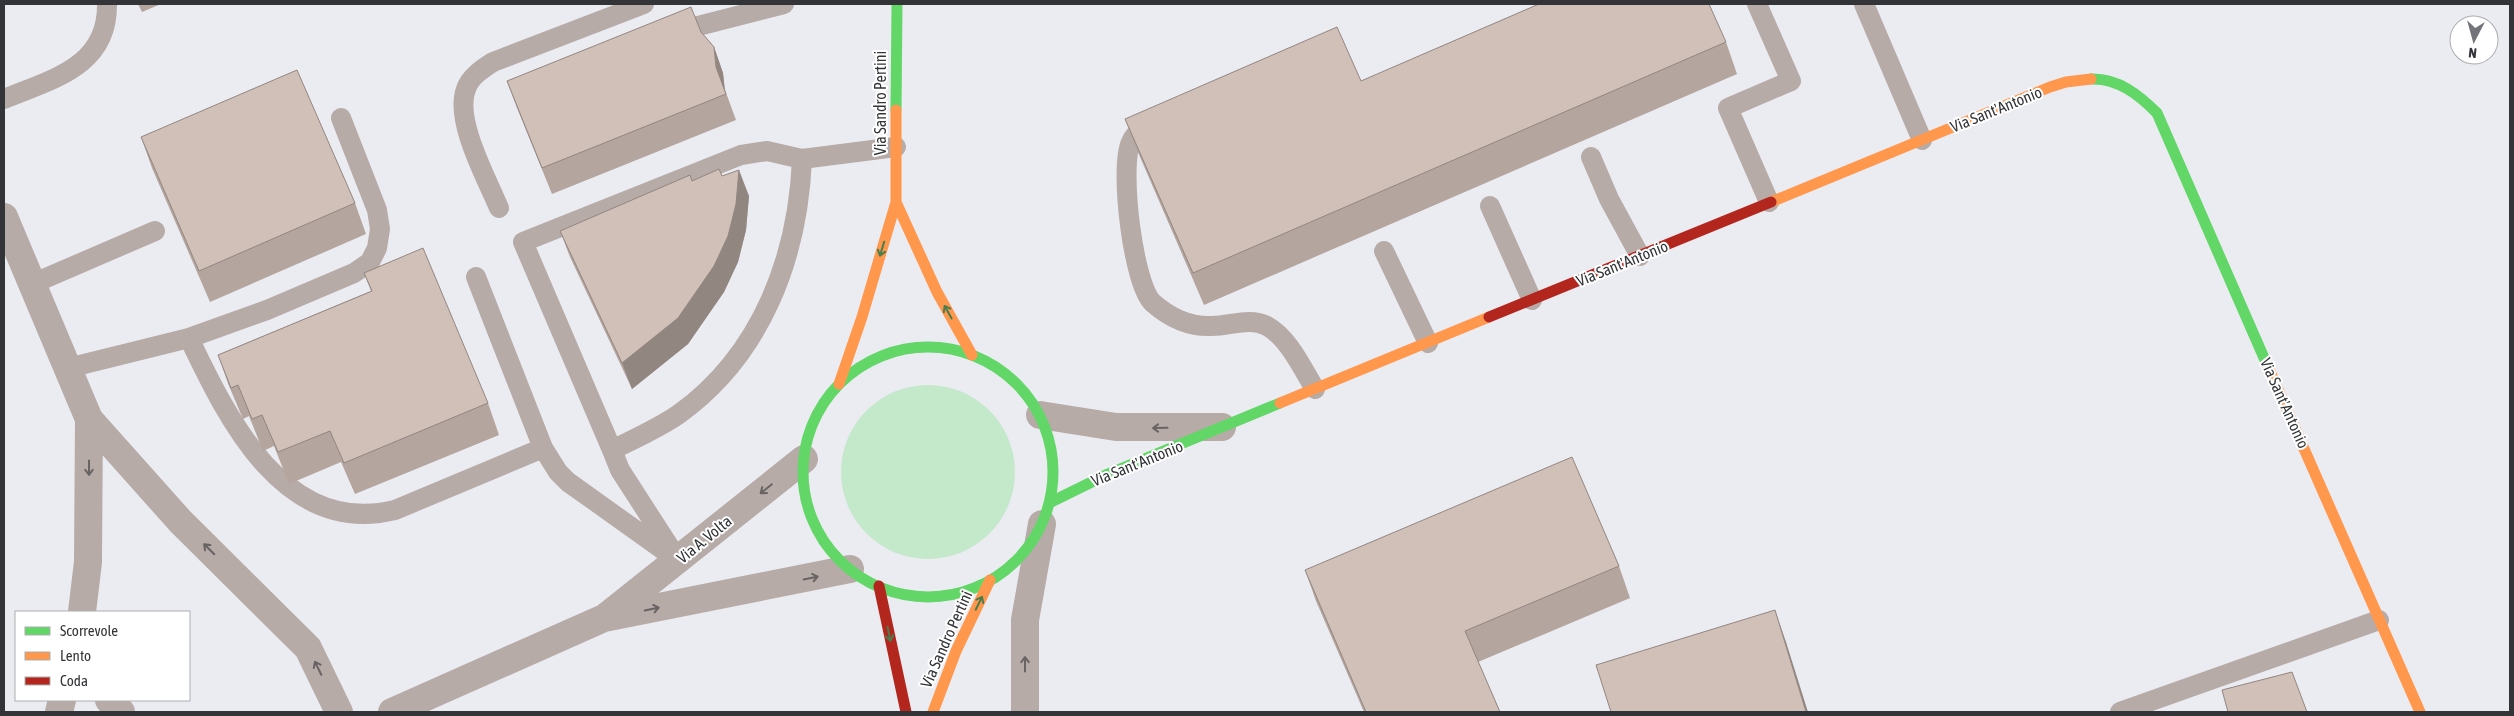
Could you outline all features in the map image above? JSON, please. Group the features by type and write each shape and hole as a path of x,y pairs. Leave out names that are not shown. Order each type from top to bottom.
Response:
{"street":[{"name":"Via Sandro Pertini","path":"839,384 862,317 896,202 894,4"},
{"name":"Via Sant'Antonio","path":"1046,513 1086,484 1226,426 2073,79 2097,78 2120,84 2141,96 2157,113 2420,712"},
{"name":"Via Sandro Pertini","path":"896,202 937,292 972,355"},
{"path":"4,217 89,419 180,521 308,648 339,712"},
{"path":"1025,712 1025,620 1046,513 1054,469 1050,441 1040,415 1016,384 999,369 972,355 937,347 901,350 868,362 839,384 822,406 810,431 804,459 804,490 812,520 828,547 850,569 878,586 900,594 924,597 962,592 990,580 1012,565 1029,546 1046,513"},
{"name":"Via Sant'Antonio","path":"1040,415 1091,425 1124,428 1226,426"},
{"path":"82,611 88,562 89,419"},
{"name":"Via A. Volta","path":"604,618 804,459"},
{"name":"Via A. Volta","path":"392,712 604,618 850,569"},
{"name":"Via Sandro Pertini","path":"933,712 956,651 990,580"},
{"name":"Via Sandro Pertini","path":"878,586 906,712"},
{"path":"110,701 121,712"}],"lane":[{"path":"4,99 69,71 84,62 102,39 106,22 107,4"},
{"path":"499,208 465,120 466,90 472,79 482,68 493,62 644,4"},
{"path":"698,26 784,4"},
{"path":"1757,4 1790,81 1728,108 1770,202"},
{"path":"1864,4 1922,140"},
{"path":"1165,113 1142,128 1131,141 1126,159 1130,225 1144,289 1151,302 1179,320 1196,325 1212,326 1256,322 1269,327 1286,343 1316,389"},
{"path":"68,368 189,338 284,303 354,273 370,262 377,248 380,228 341,118"},
{"path":"678,560 620,470 524,242 741,155 767,151 802,159 896,148"},
{"path":"1590,157 1609,199 1640,256"},
{"path":"612,450 678,414 716,381 747,342 774,293 785,266 799,210 802,159"},
{"path":"1490,206 1532,300"},
{"path":"32,284 155,231"},
{"path":"1384,251 1428,343"},
{"path":"476,277 544,448 558,472 568,482 678,560"},
{"path":"189,338 219,400 265,466 279,480 303,496 340,512 376,514 395,510 544,448"},
{"path":"2120,712 2379,620"}],"green space":[{"path":"919,385 937,385 961,391 976,399 990,410 1001,424 1009,439 1014,455 1014,489 1009,505 1001,520 990,534 976,545 953,556 937,559 919,559 895,553 880,545 866,534 855,520 844,497 841,481 841,463 847,439 855,424 866,410 880,399 903,388"}],"building":[{"path":"1539,4 1709,4 1726,42 1193,273 1125,119 1337,27 1361,81"},
{"path":"691,7 701,32 714,47 716,67 726,94 542,168 507,81"},
{"path":"297,70 355,203 199,271 141,137"},
{"path":"719,169 722,176 739,170 736,204 728,236 714,266 678,318 622,363 560,231 690,175 692,181"},
{"path":"423,248 488,403 344,463 330,431 278,452 262,415 252,419 238,385 231,388 218,355 372,291 364,273"},
{"path":"1572,457 1619,566 1465,631 1500,712 1366,712 1305,570"},
{"path":"1775,610 1806,712 1611,712 1596,665"},
{"path":"2292,672 2307,712 2228,712 2222,690"}],"traffic: fast":[{"path":"896,110 897,4"},
{"path":"2091,79 2110,81 2127,89 2157,113 2268,367"},
{"path":"928,347 952,350 976,357 997,368 1016,384 1032,403 1043,424 1050,448 1053,472 1050,496 1043,520 1032,541 1016,560 997,576 976,587 952,594 928,597 904,594 880,587 859,576 840,560 824,541 813,520 806,496 803,472 806,448 813,424 824,403 840,384 859,368 880,357 904,350 928,347"},
{"path":"1049,503 1108,474 1280,403"}],"traffic: slow":[{"path":"1771,202 2050,87 2066,82 2091,79"},
{"path":"839,384 862,317 896,202 896,110"},
{"path":"896,202 937,292 972,355"},
{"path":"1280,403 1489,317"},
{"path":"2268,367 2420,712"},
{"path":"933,712 956,651 990,580"}],"traffic: jam":[{"path":"1489,317 1771,202"},
{"path":"879,586 906,712"}]}
